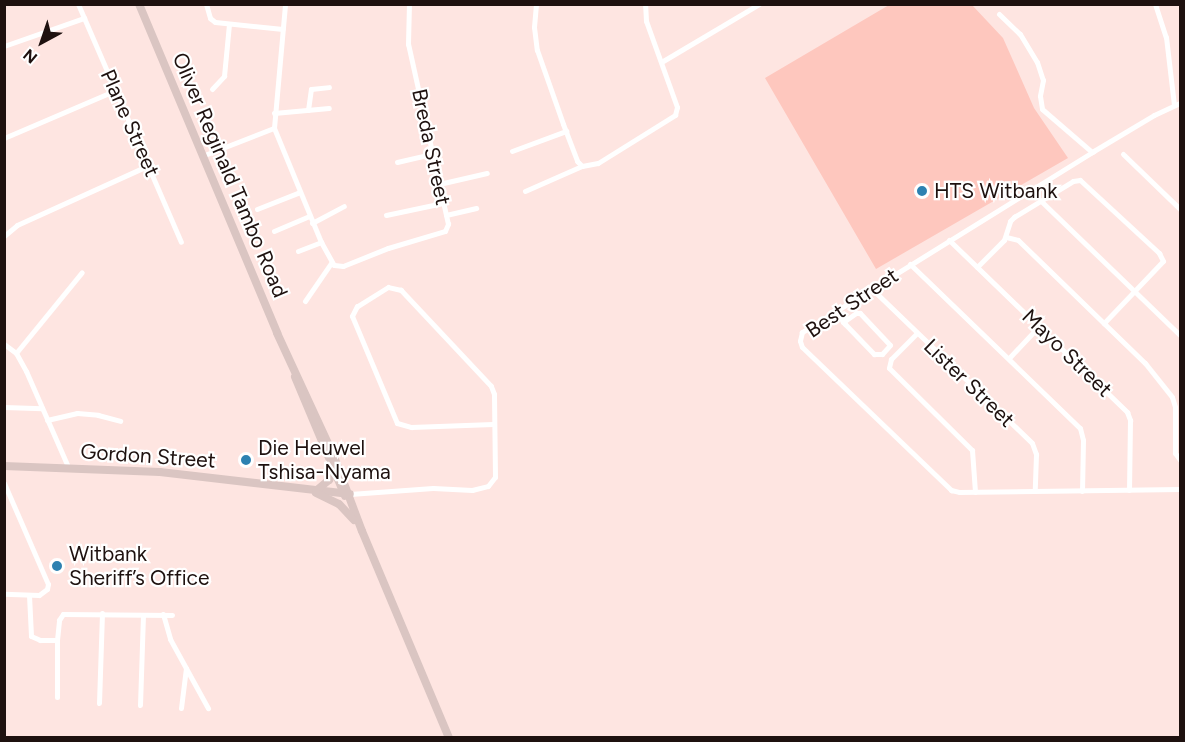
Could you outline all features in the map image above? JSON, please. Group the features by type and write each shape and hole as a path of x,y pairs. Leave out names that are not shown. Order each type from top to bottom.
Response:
{"main road":[{"name":"Oliver Reginald Tambo Road","path":"139,4 289,358 332,467 347,494"},
{"name":"Oliver Reginald Tambo Road","path":"289,358 304,385 354,513 449,738"},
{"name":"Gordon Street","path":"4,466 160,472 347,494"},
{"path":"317,490 331,478 332,467"},
{"path":"303,488 339,504 362,531"}],"street":[{"name":"Plane Street","path":"78,4 181,242"},
{"path":"206,4 213,21 283,28"},
{"path":"285,4 274,128 312,223 331,263 304,301"},
{"name":"Breda Street","path":"331,263 343,266 388,248 442,233 447,227 408,44 409,4"},
{"path":"536,4 534,27 537,50 577,161 582,166"},
{"path":"525,191 582,166 598,163 675,115 677,106 663,61 646,21 645,4"},
{"path":"663,61 759,4"},
{"path":"1155,4 1166,37 1177,104"},
{"path":"999,14 1020,34 1037,62 1043,80 1040,96 1042,109 1094,151"},
{"path":"4,46 84,18"},
{"path":"212,89 224,76 229,24"},
{"path":"308,110 311,89 329,87"},
{"path":"4,138 116,90"},
{"name":"Best Street","path":"975,492 959,492 945,486 802,346 800,337 802,332 1094,151 1177,104"},
{"path":"274,113 329,108"},
{"path":"202,156 274,128"},
{"path":"512,151 566,131"},
{"path":"397,162 432,154"},
{"path":"1123,154 1180,209"},
{"path":"4,236 17,225 149,165"},
{"path":"439,184 487,173"},
{"path":"978,267 1006,237 1010,221 1073,182 1080,180 1159,253 1163,261 1104,323"},
{"path":"257,209 300,192"},
{"path":"1041,201 1180,335"},
{"path":"386,214 443,203"},
{"path":"312,223 344,206"},
{"path":"446,215 476,208"},
{"path":"274,231 310,216"},
{"path":"1006,237 1018,240 1104,323 1144,363 1174,400 1175,453 1180,460"},
{"name":"Mayo Street","path":"949,240 1127,412 1130,420 1129,490"},
{"path":"298,251 321,242"},
{"path":"910,264 1080,428 1083,440 1082,491"},
{"path":"16,353 82,272"},
{"path":"388,287 401,290 491,386 494,394 493,424 411,427 401,425 395,419 355,326 353,311 388,287"},
{"name":"Lister Street","path":"871,288 1032,443 1035,450 1035,491"},
{"path":"837,309 843,322 874,354 882,354 890,345 860,313 856,313 843,322"},
{"path":"1008,358 1039,326"},
{"path":"917,333 891,359 889,368 972,450 975,492 1180,489"},
{"path":"4,344 16,353 69,469"},
{"path":"4,406 42,408"},
{"path":"47,420 77,413 98,415 120,421"},
{"name":"Gordon Street","path":"347,494 433,488 472,490 492,482 495,469 493,424"},
{"path":"4,483 48,584 43,593 4,594"},
{"path":"29,595 31,636 40,640 57,640"},
{"path":"57,697 57,640 59,620 63,614 172,615"},
{"path":"99,703 102,614"},
{"path":"163,614 170,639 208,708"},
{"path":"140,705 144,615"},
{"path":"181,708 186,668"}],"shaded area":[{"name":"HTS Witbank","path":"889,5 972,5 1003,38 1034,108 1068,158 876,269 765,78"}],"place":[{"name":"HTS Witbank","path":"922,191"},
{"name":"Die Heuwel Tshisa-Nyama","path":"246,460"},
{"name":"Witbank Sheriff’s Office","path":"57,566"}]}
